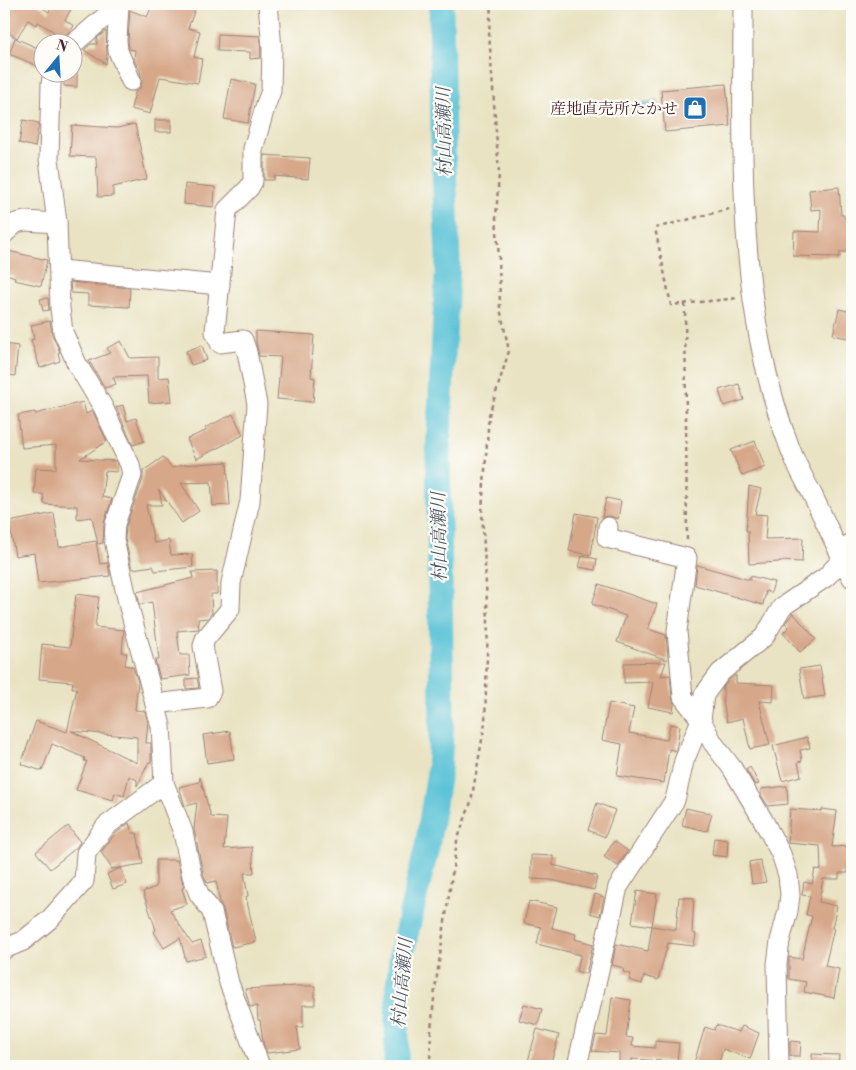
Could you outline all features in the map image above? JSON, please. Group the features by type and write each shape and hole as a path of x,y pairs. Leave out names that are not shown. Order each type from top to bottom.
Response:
{"street":[{"path":"82,36 120,4"},
{"path":"120,4 118,50 130,74 131,81"},
{"path":"155,704 207,698 211,691 204,639 230,609 233,575 250,501 257,404 247,352 242,340 220,343 215,332 227,210 249,188 253,180 253,149 271,91 272,48 268,4"},
{"path":"743,4 745,234 752,297 769,381 790,449 852,578"},
{"path":"52,82 49,159 57,223 60,308 63,332 77,364 110,420 130,465 132,475 115,524 114,540 129,607 161,726 164,783 183,832 192,876 199,894 212,912 229,983 260,1066"},
{"path":"4,234 16,223 25,221 57,223"},
{"path":"60,270 220,285"},
{"path":"608,527 607,538 687,558 677,631 683,697 701,720 713,743 732,768 763,820 781,854 788,875 790,895 777,964 779,1066"},
{"path":"578,1066 618,888 675,800 684,761 701,720 704,695 720,673 764,637 782,606 826,577 843,559 852,542"},
{"path":"4,949 23,941 50,918 84,881 86,853 106,826 164,783"}],"path":[{"path":"430,1066 430,1030 435,988 457,841 471,802 485,723 488,621 482,511 489,415 509,351 500,308 500,258 496,218 498,173 489,33 492,4"},
{"path":"745,205 655,228 672,305 752,297"},
{"path":"685,304 687,558"}],"water":[{"path":"657,101 659,109 649,112 639,105"}],"building":[{"path":"9,4 36,4 49,12 53,4 74,4 65,20 74,26 69,32 54,32 38,22 36,25 28,20 17,38 4,30 4,13"},
{"path":"153,4 197,4 188,28 200,31 194,57 202,59 198,83 160,77 150,114 131,109 135,92 140,88 142,82 140,71 134,60 135,50 129,49 128,40 130,10 147,17"},
{"path":"106,31 106,64 84,50 91,44 97,44 97,38"},
{"path":"218,34 260,36 261,58 250,59 250,52 217,51"},
{"path":"15,38 32,46 32,64 9,54"},
{"path":"231,79 255,84 248,123 224,119"},
{"path":"64,82 77,82 77,87 64,86"},
{"name":"産地直売所たかせ","path":"726,84 730,126 665,132 661,90"},
{"path":"23,120 39,123 35,147 19,143"},
{"path":"155,120 171,120 171,132 155,132"},
{"path":"135,124 147,179 113,187 113,196 98,197 96,157 70,156 72,125 117,128"},
{"path":"264,155 310,158 308,179 274,176 274,180 264,180"},
{"path":"185,184 215,187 214,207 184,204"},
{"path":"839,187 841,215 844,215 844,218 852,218 852,252 840,252 840,257 793,256 794,231 820,232 821,209 811,210 809,190"},
{"path":"4,250 47,260 41,286 14,280 15,277 4,273"},
{"path":"70,282 130,288 129,307 88,305 88,294 71,293"},
{"path":"48,298 49,310 43,311 40,299"},
{"path":"839,309 852,312 852,339 833,335"},
{"path":"50,321 52,334 60,352 58,353 60,361 40,368 31,340 34,339 31,325"},
{"path":"256,331 314,335 311,377 315,378 313,402 277,399 281,357 259,356"},
{"path":"121,341 130,358 158,357 158,378 169,377 172,401 149,403 147,376 113,377 116,384 105,388 89,361 110,353 107,348"},
{"path":"4,344 18,346 15,376 4,374"},
{"path":"202,345 207,360 191,365 186,351"},
{"path":"739,384 744,400 724,406 719,390"},
{"path":"83,402 86,414 93,412 107,441 80,459 116,461 117,465 117,472 105,471 102,497 112,499 104,523 103,543 98,544 92,517 77,519 77,506 44,504 43,494 34,494 36,468 56,469 56,445 22,448 18,415 35,412 35,414"},
{"path":"123,405 127,421 136,418 144,441 133,445 116,407"},
{"path":"233,414 243,435 196,459 187,439 207,430 205,428"},
{"path":"755,441 765,467 742,476 731,450"},
{"path":"163,457 172,468 181,465 227,462 230,505 213,506 211,482 181,483 199,511 182,523 159,490 162,505 146,505 154,543 169,540 171,555 192,554 193,567 155,571 153,566 132,569 125,539 126,526 143,479 143,471"},
{"path":"749,486 761,489 755,514 767,515 765,539 803,538 802,562 779,561 749,564 748,531 746,531"},
{"path":"606,498 621,501 618,519 610,516 602,517"},
{"path":"54,513 59,547 96,541 100,564 108,563 110,576 38,583 34,553 15,556 9,522"},
{"path":"576,513 597,517 591,555 569,551"},
{"path":"582,556 597,559 595,570 579,567"},
{"path":"697,565 750,580 750,576 774,582 771,593 766,591 763,605 695,585"},
{"path":"217,571 217,594 211,594 212,613 208,618 198,619 199,629 177,631 180,655 189,655 190,675 160,679 155,660 159,660 152,602 140,605 137,592 193,578 192,572"},
{"path":"599,584 657,604 648,629 666,635 667,660 617,642 626,616 592,604"},
{"path":"76,594 99,597 95,627 124,630 122,653 127,653 125,665 133,667 138,682 135,710 145,711 148,722 146,743 151,743 151,762 149,762 137,786 137,780 129,776 124,796 115,793 113,800 76,790 87,761 84,761 85,758 52,744 42,771 21,764 36,721 67,732 77,688 72,688 73,682 39,679 42,644 70,647","holes":["71,731 137,737 137,763"]},
{"path":"793,613 816,639 800,652 783,633 789,627 785,623"},
{"path":"666,662 661,676 670,675 674,704 673,712 648,707 653,682 624,683 624,663"},
{"path":"820,666 825,696 804,699 799,669"},
{"path":"736,675 736,683 774,685 773,702 759,701 770,745 750,749 743,718 727,722 723,702 723,687"},
{"path":"197,678 199,688 186,689 186,679"},
{"path":"609,703 634,708 629,733 667,740 670,724 680,726 676,751 669,749 664,783 617,776 622,744 602,740"},
{"path":"230,731 234,759 207,763 203,735"},
{"path":"807,737 810,748 800,750 802,761 798,762 801,776 782,781 773,746"},
{"path":"750,767 759,784 755,785 746,770"},
{"path":"200,777 211,817 227,818 224,849 252,847 254,873 244,873 248,896 246,897 256,942 232,947 216,881 207,883 203,873 194,829 197,803 185,806 179,787 199,782"},
{"path":"787,786 788,804 768,806 761,795 761,789"},
{"path":"597,803 615,810 605,837 588,830"},
{"path":"686,808 712,814 707,831 682,825"},
{"path":"790,809 837,811 832,847 851,846 851,861 848,861 848,873 839,873 839,879 823,879 819,902 837,906 825,966 839,969 834,998 804,992 806,982 789,979 789,957 802,959 812,916 806,915 810,896 802,895 804,882 812,884 815,869 821,870 820,846 788,843"},
{"path":"129,823 132,833 137,833 143,864 112,869 101,852 115,834"},
{"path":"68,826 80,842 76,848 50,869 36,852"},
{"path":"714,838 728,840 727,857 712,855"},
{"path":"614,841 628,851 618,866 604,857"},
{"path":"531,855 553,856 553,865 597,876 594,890 551,880 531,879"},
{"path":"156,860 177,860 187,904 170,910 192,944 201,941 206,956 186,961 180,938 164,948 154,932 156,930 143,892 156,887"},
{"path":"760,860 766,882 752,884 749,862"},
{"path":"121,868 127,884 113,889 107,874"},
{"path":"637,891 657,894 652,926 632,923"},
{"path":"595,894 604,897 600,916 590,913"},
{"path":"679,897 694,898 692,933 696,934 694,946 668,943 658,980 644,976 642,984 629,980 631,974 623,972 624,968 612,965 616,944 648,951 652,926 676,930"},
{"path":"529,901 557,907 552,928 576,934 575,939 593,944 586,974 576,971 581,955 537,944 541,927 524,923"},
{"path":"315,986 315,1005 303,1005 303,1027 297,1027 300,1049 267,1053 263,1042 260,1020 258,1020 257,1006 250,1007 245,989"},
{"path":"612,997 631,1000 626,1037 633,1038 632,1046 655,1048 655,1041 679,1043 677,1062 632,1059 631,1066 619,1065 619,1053 592,1051 596,1035 607,1036"},
{"path":"524,1004 542,1009 538,1025 519,1020"},
{"path":"716,1025 739,1032 742,1026 759,1033 750,1059 723,1049 718,1066 693,1066 705,1027 714,1030"},
{"path":"537,1029 559,1035 550,1066 528,1061"},
{"path":"790,1041 801,1042 800,1056 790,1056"},
{"path":"812,1054 839,1055 838,1066 812,1066"}],"waterway":[{"name":"村山高瀬川","path":"396,1066 398,988 402,951 427,847 439,772 442,713 438,453 448,259 443,144 441,4"}],"place":[{"name":"産地直売所たかせ","path":"695,108"}]}
